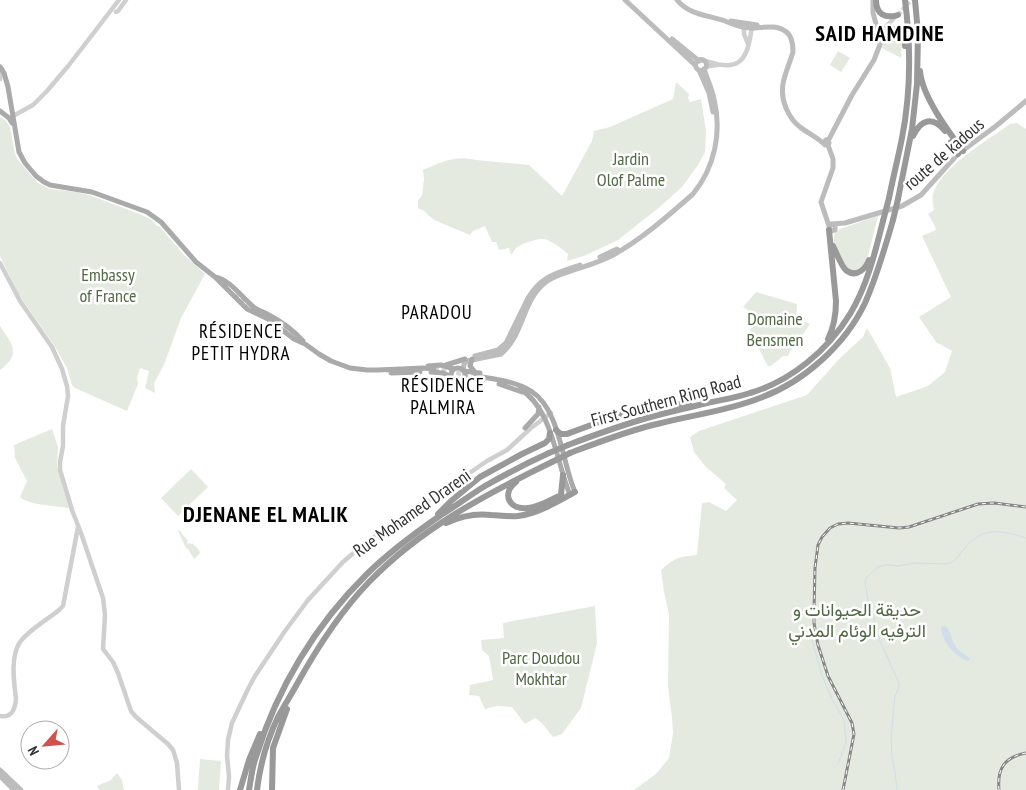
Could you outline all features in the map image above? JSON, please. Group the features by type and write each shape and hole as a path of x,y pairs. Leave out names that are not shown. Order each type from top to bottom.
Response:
{"highway":[{"path":"874,0 882,14 890,17 898,15"},
{"name":"First Southern Ring Road","path":"249,790 256,757 275,706 305,650 344,598 398,546 468,505 570,453 648,426 742,404 778,391 803,375 837,344 853,324 865,303 878,270 898,198 912,128 917,84 918,33 915,0"},
{"name":"First Southern Ring Road","path":"257,790 264,753 278,719 300,678 337,620 360,591 430,526 485,486 522,466 568,445 630,422 739,396 783,380 823,348 835,334 860,294 874,258 902,138 907,105 909,61 905,1"},
{"path":"881,32 893,29 902,31 909,61"},
{"path":"917,46 920,54 920,76 925,89 961,153"},
{"path":"904,166 916,131 919,126 929,122 934,121 941,126 961,153"},
{"path":"832,227 832,244 847,271 856,273 864,269 869,262 883,221"},
{"path":"823,348 833,325 836,311 832,227"},
{"path":"430,526 451,501 480,477 545,443 637,410 671,405 687,404 695,406"},
{"path":"545,443 553,431 567,434"},
{"path":"524,475 512,485 508,492 510,502 516,506 522,508 533,507 572,494"},
{"path":"562,496 563,475"},
{"path":"430,526 465,516 484,514 514,517 525,515 541,509 562,496"},
{"path":"272,790 273,748 300,678"},
{"path":"240,790 252,751 275,706"}],"main road":[{"path":"384,370 408,366 450,365 468,358 486,358 501,354 514,338 537,290 546,282 617,252 662,220 693,194 711,164 716,147 718,128 714,97 703,69 705,63 698,62 627,0"},
{"path":"677,0 691,11 703,16 743,27 776,28 784,30 790,36 793,52 782,83 782,98 788,113 797,125 813,137 826,143 833,159 831,177 821,202 825,215 832,227"},
{"path":"826,143 852,95 874,60 880,45 881,32 873,13 874,0"},
{"path":"698,62 696,68 703,69"},
{"path":"1,68 8,88 16,141 21,157 36,176 44,182 50,185 92,192 147,212 161,222 196,262 216,278 222,279 230,285 257,310 268,314 278,324 292,330 305,344 319,354 342,365 359,369 434,369"},
{"name":"route de kadous","path":"832,227 911,202 921,195 961,153 1026,101"},
{"path":"0,110 10,102"},
{"path":"0,110 12,114"},
{"path":"0,110 9,118 14,126"},
{"path":"450,376 458,364 468,358"},
{"path":"464,379 465,374 463,370 468,358"},
{"path":"468,358 470,366 476,374 516,382 542,401 549,411 563,475 572,494"},
{"path":"441,366 455,369 460,368 530,393 553,431"},
{"path":"378,370 395,373 434,372 446,374 456,382 462,382 464,379 474,379 530,393"},
{"path":"526,428 538,414 539,406"},
{"path":"555,439 572,494"},
{"path":"0,770 21,790"},
{"path":"0,776 14,790"}],"street":[{"path":"114,10 119,0"},
{"path":"12,114 33,105 47,91 114,10 126,0"},
{"path":"881,32 898,15"},
{"path":"743,27 748,45"},
{"path":"703,69 718,65 729,66 738,62 744,57 754,28"},
{"path":"698,62 713,62 718,65"},
{"path":"0,79 1,68"},
{"path":"0,263 20,301 52,347 62,368 68,396 60,462 66,490 105,604 103,648 118,673 131,711 173,750 179,790"},
{"path":"502,452 507,450 549,411"},
{"path":"502,452 526,428 544,416"},
{"name":"Rue Mohamed Drareni","path":"228,790 227,756 232,723 259,670 285,630 308,600 343,562 364,544 481,464 502,452"},
{"path":"0,716 9,715 14,708 16,699 14,660 18,646 25,636 63,606 78,525"}],"green space":[{"path":"890,31 898,32 901,58 882,48 885,37"},
{"path":"838,51 850,58 841,72 830,65"},
{"name":"Jardin Olof Palme","path":"676,82 689,94 690,102 701,99 706,131 705,152 682,187 618,240 584,256 567,261 568,254 546,239 533,240 521,245 511,255 509,248 499,250 496,242 492,242 485,226 473,231 470,235 434,220 418,208 418,200 422,196 423,170 443,162 462,158 529,165 562,196 592,141 594,131 610,127 673,99"},
{"name":"Embassy of France","path":"0,117 10,127 15,154 18,160 38,183 50,189 89,195 152,220 184,255 205,274 181,318 164,365 154,383 155,393 145,388 149,371 140,368 137,378 138,384 127,411 72,385 67,368 54,345 19,295 0,256"},
{"name":"حديقة الحيوانات و الترفيه الوئام المدني","path":"1017,123 1026,129 1026,790 634,790 656,774 669,758 673,733 668,687 669,614 661,570 678,558 697,555 702,503 709,502 726,511 737,500 724,488 726,484 706,467 694,452 690,437 699,431 807,395 840,358 863,337 867,328 890,368 896,397 928,386 945,372 952,351 936,342 919,317 951,297 922,236 936,230 928,214 934,210 933,194 945,174 955,164 1010,124"},
{"path":"878,216 868,256 864,264 856,271 849,270 835,247 835,232"},
{"name":"Domaine Bensmen","path":"756,292 797,304 796,319 810,324 788,356 783,356 771,366 768,366 750,332 754,319 753,313 743,307"},
{"path":"0,326 11,344 13,354 7,364 0,370"},
{"path":"52,429 58,447 57,466 69,508 29,502 20,497 27,481 15,458 14,445"},
{"path":"191,469 208,487 178,516 161,498"},
{"path":"179,530 188,541 188,544 192,543 199,550 200,553 194,559 186,548"},
{"name":"Parc Doudou Mokhtar","path":"595,606 597,643 581,708 562,734 553,737 542,723 535,718 525,724 512,707 497,706 485,709 479,696 469,695 470,685 493,680 489,656 482,650 481,640 504,638 503,623"},
{"path":"200,759 221,761 219,790 198,790"},
{"path":"117,773 122,780 124,790 99,790 97,786 111,780"}],"shaded area":[{"path":"945,626 949,630 956,647 970,660 963,659 946,643 941,627"}],"waterway":[{"path":"897,790 891,737 895,696 899,683 880,641 869,605 865,582 867,577 878,567 885,565 946,564 952,562 971,542 985,533 1000,532 1026,538"},
{"path":"811,636 821,673 832,699 844,720 846,742 838,764"}],"tunnel":[{"path":"898,15 911,0"},
{"path":"235,294 253,309"},
{"path":"272,319 295,336"},
{"path":"434,369 476,376"}],"railway":[{"path":"843,790 854,734 852,723 828,676 818,645 814,623 815,568 818,545 822,537 830,528 838,524 848,523 899,528 909,527 978,504 994,503 1026,507"},
{"path":"999,790 999,776 1004,765 1012,758 1026,753"}],"district":[{"name":"SAID HAMDINE","path":"880,33"},
{"name":"PARADOU","path":"437,312"},
{"name":"RÉSIDENCE PETIT HYDRA","path":"241,342"},
{"name":"RÉSIDENCE PALMIRA","path":"443,396"},
{"name":"DJENANE EL MALIK","path":"266,514"}]}
